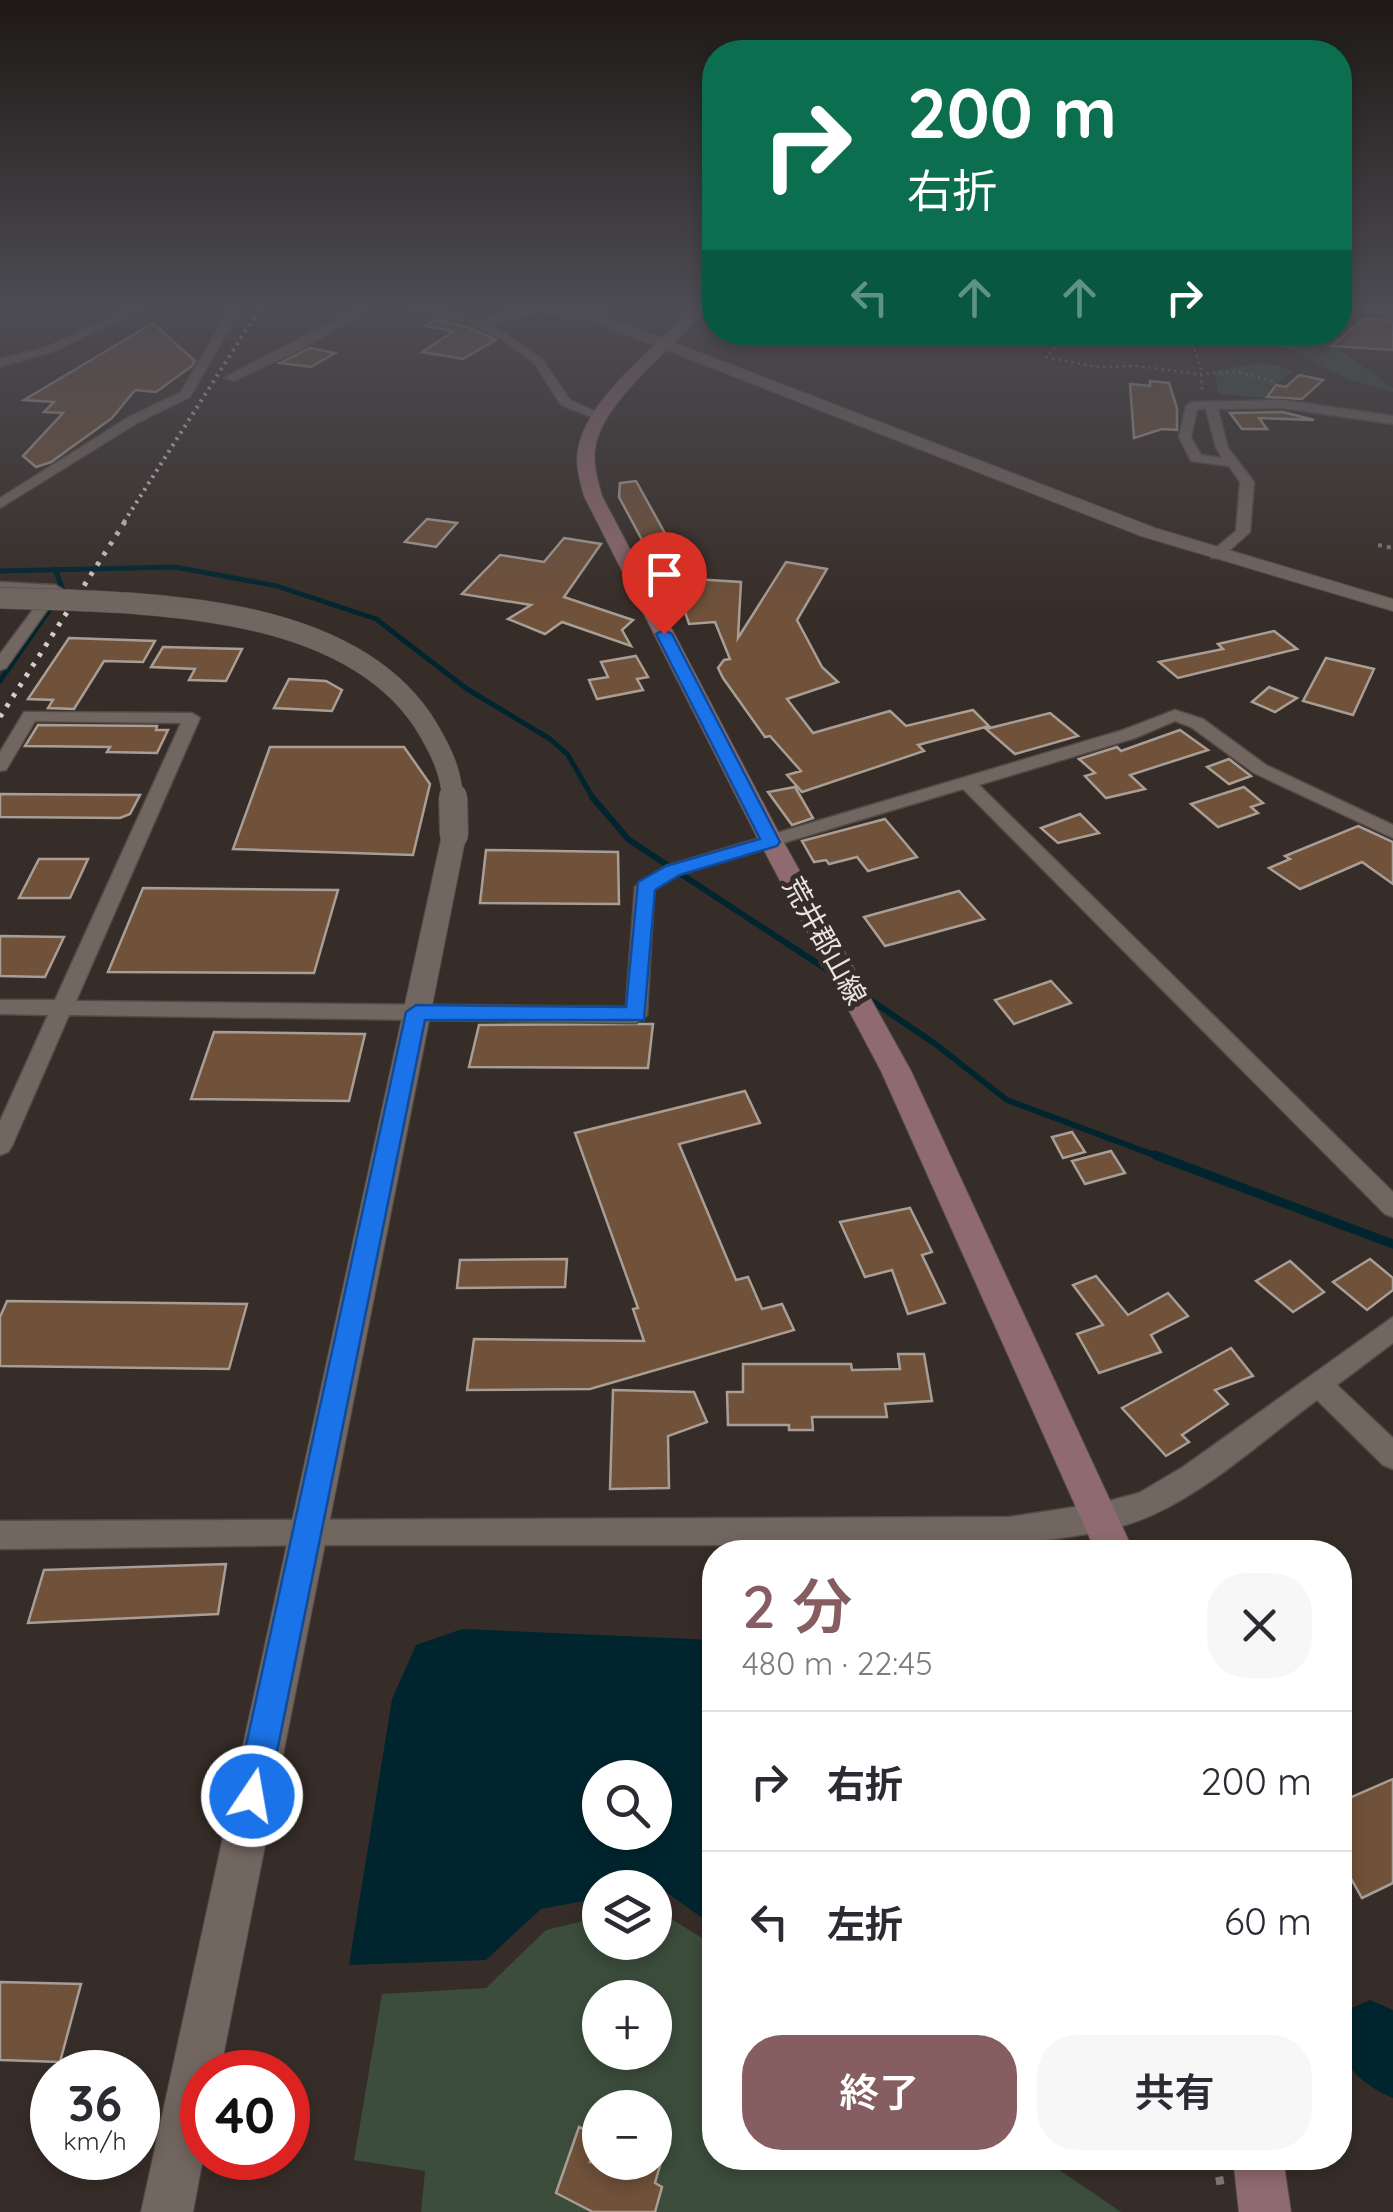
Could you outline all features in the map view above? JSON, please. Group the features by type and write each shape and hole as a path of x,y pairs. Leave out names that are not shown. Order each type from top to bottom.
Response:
{"main road":[{"name":"荒井郡山線","path":"607,408 587,445 586,470 593,496 770,842 896,1071 1110,1540"},
{"path":"1260,2170 1265,2212"}],"street":[{"path":"0,504 156,408"},
{"path":"570,408 600,416"},
{"path":"830,408 1216,555 1393,605"},
{"path":"1191,408 1185,437 1192,454 1233,463"},
{"path":"1209,408 1222,448 1247,482 1243,532 1216,555"},
{"path":"1312,408 1393,420"},
{"path":"0,586 56,589 0,665"},
{"path":"0,600 46,602"},
{"path":"0,600 196,610 297,634 350,656 398,691 424,719 446,760 452,782 454,835 167,2212"},
{"path":"0,766 30,716 192,718 0,1146"},
{"path":"0,1007 636,1015 645,887 673,870 968,784 1175,716 1197,723 1260,768 1393,832"},
{"path":"968,784 1393,1206"},
{"path":"0,1535 1009,1531 1101,1517 1145,1505 1393,1328"},
{"path":"1317,1384 1393,1456"}],"path":[{"path":"1378,545 1393,548"},
{"path":"1218,2170 1224,2212"}],"green space":[{"path":"672,1919 702,1938 702,2170 1060,2170 1121,2212 421,2212 425,2171 354,2160 382,1994 486,1988 546,1930 582,1921 582,1960 672,1960"}],"water":[{"path":"462,1629 702,1639 702,1918 672,1896 672,1870 582,1870 582,1901 541,1909 486,1960 349,1965 392,1699 416,1645"}],"building":[{"path":"48,408 120,408 51,462 36,467 23,456 63,413 44,412"},
{"path":"1132,408 1177,408 1177,430 1162,429 1134,438"},
{"path":"1283,412 1314,420 1259,418 1267,429 1242,429 1230,413"},
{"path":"636,481 667,537 642,540 619,497 620,483"},
{"path":"427,519 457,523 436,547 405,542"},
{"path":"564,538 601,544 564,597 633,620 622,630 631,646 562,622 545,634 508,619 531,605 462,594 500,555 544,562"},
{"path":"786,562 827,569 797,620 822,667 838,682 787,699 813,733 890,711 906,726 973,710 989,726 918,745 924,751 802,792 787,775 801,771 770,736 765,737 723,678 718,668 730,659 715,622 689,624 677,588 678,578 741,582 738,638"},
{"path":"1274,631 1297,649 1178,678 1159,662 1223,649 1218,644"},
{"path":"69,638 155,641 143,662 104,661 74,709 48,708 53,700 28,699"},
{"path":"163,647 242,649 226,681 189,680 195,669 151,667"},
{"path":"636,656 648,677 637,679 643,690 597,699 589,680 608,677 601,662"},
{"path":"1326,658 1374,669 1353,715 1303,701"},
{"path":"289,679 326,681 342,690 332,711 274,708"},
{"path":"1269,687 1297,698 1275,712 1252,702"},
{"path":"1050,713 1078,736 1015,754 986,729"},
{"path":"38,725 157,726 156,730 168,730 157,753 107,752 110,747 25,746"},
{"path":"1180,730 1208,750 1130,775 1145,789 1106,798 1085,776 1095,773 1079,759 1117,747 1121,751"},
{"path":"270,747 404,747 430,784 413,855 233,849"},
{"path":"1229,759 1251,776 1229,784 1207,767"},
{"path":"795,787 813,818 792,825 768,792"},
{"path":"1244,787 1263,803 1251,807 1258,813 1218,827 1191,804"},
{"path":"0,794 140,795 130,814 120,818 0,817"},
{"path":"1080,814 1099,833 1058,843 1041,828"},
{"path":"885,819 917,857 868,871 857,857 829,864 826,860 814,862 802,841"},
{"path":"1358,826 1393,842 1393,884 1362,862 1300,889 1269,868 1290,859 1285,856"},
{"path":"486,850 618,852 619,904 480,903"},
{"path":"39,859 88,859 70,898 19,898"},
{"path":"143,888 338,890 314,973 108,972"},
{"path":"959,891 984,919 885,946 864,917"},
{"path":"0,936 64,937 45,977 0,976"},
{"path":"1051,981 1071,1003 1014,1024 995,1000"},
{"path":"653,1024 648,1068 469,1067 479,1025"},
{"path":"214,1032 365,1034 349,1101 191,1099"},
{"path":"745,1091 760,1123 679,1144 736,1280 748,1277 762,1309 782,1304 794,1330 590,1389 467,1390 474,1339 644,1341 633,1309 638,1308 575,1133"},
{"path":"1072,1132 1085,1152 1063,1158 1052,1137"},
{"path":"1111,1151 1125,1173 1085,1184 1072,1161"},
{"path":"910,1208 932,1252 922,1255 945,1303 908,1314 892,1270 865,1277 840,1222"},
{"path":"567,1259 565,1287 457,1288 460,1260"},
{"path":"1370,1259 1393,1278 1393,1290 1367,1310 1333,1282"},
{"path":"1290,1261 1324,1292 1293,1312 1256,1281"},
{"path":"1096,1276 1128,1315 1168,1293 1188,1316 1151,1335 1161,1352 1099,1373 1077,1334 1103,1325 1073,1285"},
{"path":"7,1301 247,1304 229,1369 0,1366 0,1317"},
{"path":"1231,1348 1253,1376 1215,1390 1228,1404 1182,1435 1189,1442 1166,1456 1122,1408"},
{"path":"898,1354 924,1354 932,1401 885,1404 887,1417 812,1417 813,1430 789,1430 789,1425 728,1425 727,1392 743,1392 743,1364 851,1364 852,1370 900,1369"},
{"path":"613,1390 694,1392 707,1422 668,1436 669,1488 610,1489"},
{"path":"226,1564 218,1614 28,1623 44,1570"},
{"path":"1393,1779 1393,1883 1362,1898 1352,1880 1352,1797"},
{"path":"0,1982 81,1984 63,2050 30,2050 30,2061 0,2060"},
{"path":"579,2127 582,2180 656,2180 662,2187 655,2212 593,2212 556,2193"}],"waterway":[{"path":"55,570 175,567 277,586 376,619 467,689 550,739 568,755 593,798"},
{"path":"0,571 55,570"},
{"path":"0,681 63,590 55,570"},
{"path":"593,798 629,840 835,975"},
{"path":"863,995 934,1043 1007,1100 1162,1158"},
{"path":"1155,1155 1393,1244"},
{"path":"1370,2036 1393,2062"}],"railway":[{"path":"124,522 196,408"},
{"path":"0,717 126,520"}],"route":[{"path":"252,1796 416,1012 636,1015 645,887 673,870 770,842 664,634"}]}
